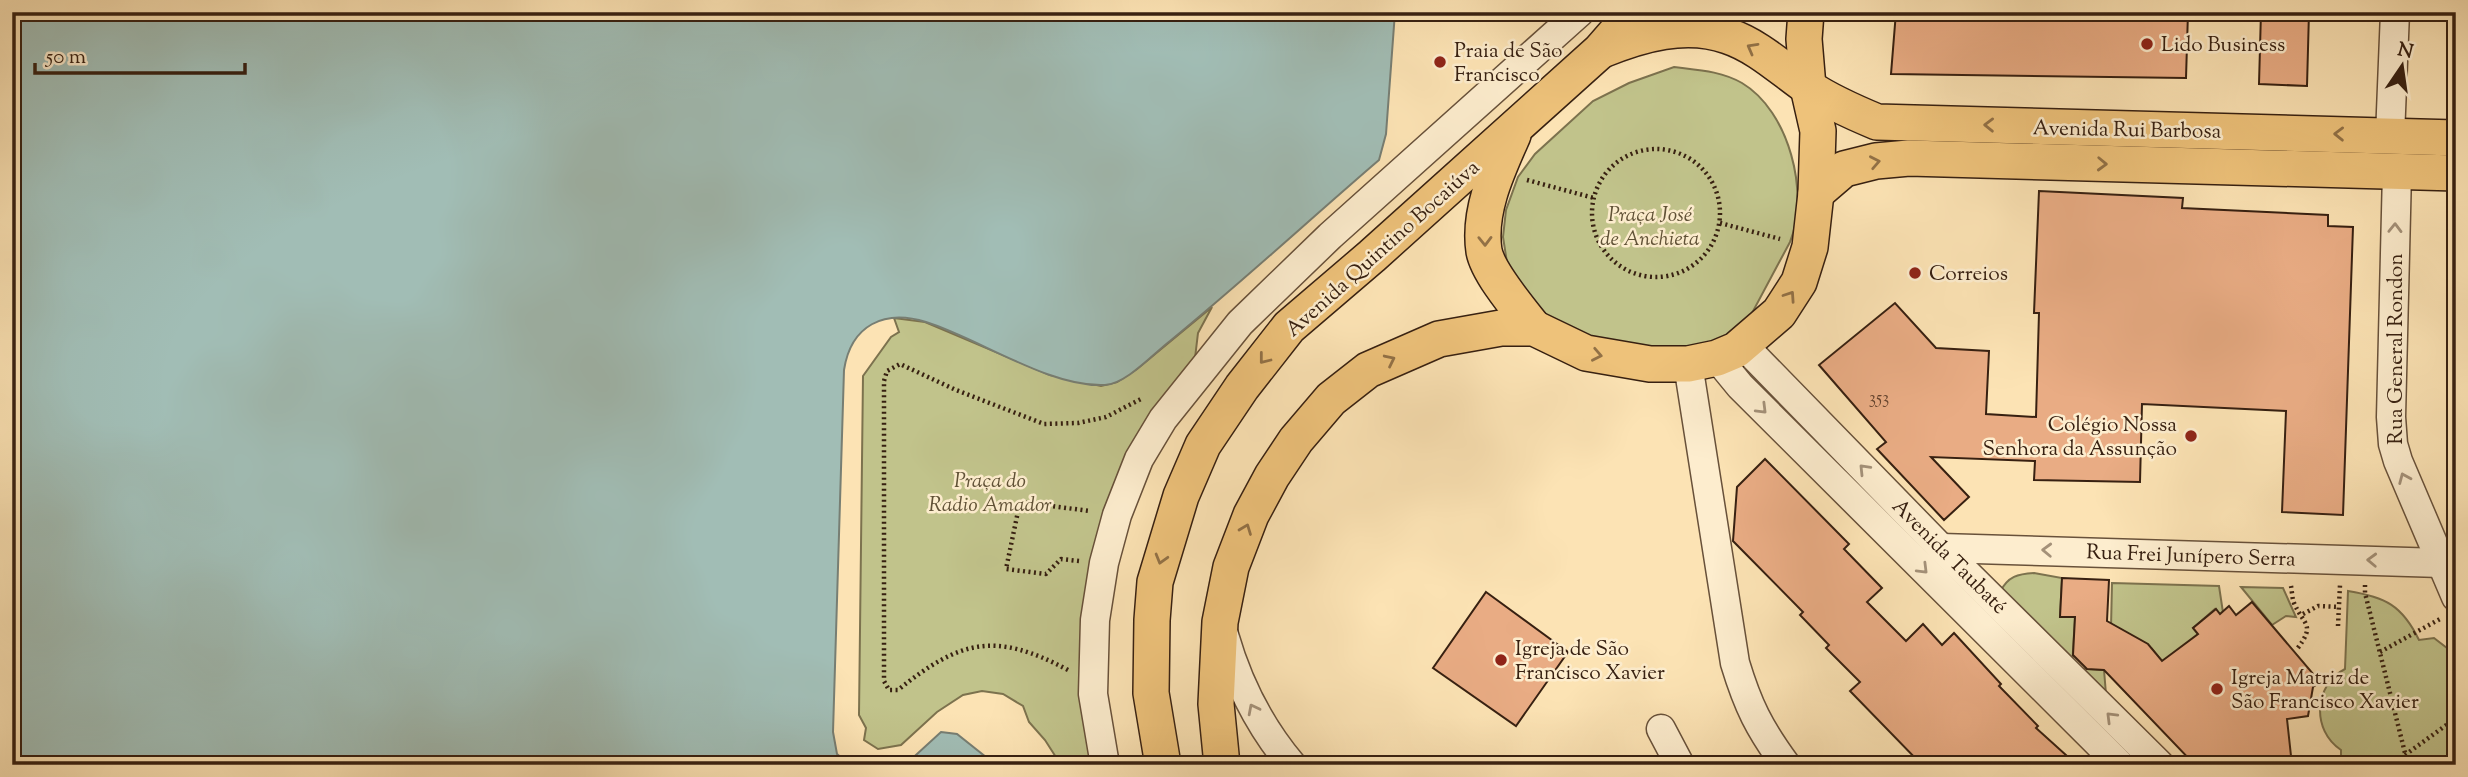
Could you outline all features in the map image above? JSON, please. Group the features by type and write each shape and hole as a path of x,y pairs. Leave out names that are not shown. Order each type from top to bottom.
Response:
{"main road":[{"name":"Avenida Quintino Bocaiúva","path":"1163,765 1151,693 1154,582 1181,496 1203,445 1242,387 1289,327 1600,51 1634,12"},
{"path":"1516,127 1496,174 1484,215 1484,253 1506,293 1534,328 1586,353 1650,365 1716,355 1779,313 1799,282 1810,247 1816,193 1818,131 1808,87 1804,39 1806,12"},
{"name":"Avenida Rui Barbosa","path":"1600,51 1632,38 1670,30 1697,30 1727,35 1753,48 1829,100 1877,122 2456,138"},
{"name":"Avenida Rui Barbosa","path":"1816,193 1844,169 1876,161 1909,158 2456,173"},
{"path":"1222,765 1216,704 1220,622 1231,568 1251,516 1296,440 1331,399 1368,370 1439,339 1502,328 1534,328"}],"street":[{"path":"1105,765 1093,694 1095,620 1104,563 1116,515 1139,460 1163,419 1240,323 1330,236 1580,12"},
{"path":"2390,136 2395,12"},
{"name":"Rua General Rondon","path":"2397,172 2391,417 2393,444 2441,563 2450,606"},
{"path":"1716,355 1735,663 1746,702 1767,739 1786,765"},
{"name":"Avenida Taubaté","path":"1716,355 1941,548 2160,765"},
{"name":"Avenida Taubaté","path":"1716,355 1740,386 2120,765"},
{"name":"Rua Frei Junípero Serra","path":"1941,548 2441,563"},
{"path":"1220,622 1233,669 1255,715 1292,765"},
{"path":"1661,729 1680,765"}],"path":[{"path":"1656,149 1678,153 1697,163 1712,180 1720,201 1720,223 1714,242 1702,258 1686,270 1666,277 1646,276 1627,270 1610,258 1598,241 1593,221 1594,198 1601,180 1615,163 1634,153 1656,149"},
{"path":"1496,174 1518,177 1594,198"},
{"path":"1720,223 1810,247"},
{"path":"1093,694 1072,672 1053,662 1020,649 981,645 953,654 927,667 898,690 888,690 884,681 884,381 887,372 900,364 956,390 1044,424 1078,424 1106,417 1146,396"},
{"path":"1104,563 1061,559 1046,574 1006,569 1020,502 1116,515"},
{"path":"2288,557 2294,602 2303,614 2307,631 2297,649"},
{"path":"2337,626 2339,607 2353,560"},
{"path":"2353,560 2365,593 2408,765"},
{"path":"2303,614 2318,606 2339,607"},
{"path":"2380,652 2450,606"},
{"path":"2405,755 2456,718"}],"green space":[{"name":"Praça José de Anchieta","path":"1674,67 1734,79 1758,96 1772,113 1791,155 1798,200 1796,222 1790,242 1751,315 1726,344 1647,360 1539,318 1508,269 1503,237 1506,210 1518,177 1535,154 1593,101 1629,83"},
{"name":"Praça do Radio Amador","path":"1212,307 1198,333 1192,383 1163,419 1104,563 1105,765 1061,765 1029,722 1023,706 1003,694 982,691 963,695 937,712 901,745 878,749 864,740 866,728 859,715 863,376 891,337 899,332 894,318 925,322 1050,375 1101,386 1117,382 1137,369"},
{"path":"2034,573 2062,578 2060,616 2075,617 2072,668 2104,670 2106,694 2112,705 2108,711 2099,711 2083,704 2026,660 2004,636 1998,623 1996,608 2000,592 2006,582 2014,577"},
{"path":"2112,583 2219,586 2224,619 2215,609 2193,628 2202,639 2162,661 2152,649 2148,653 2111,628"},
{"path":"2241,587 2283,588 2296,617 2286,616 2272,625"},
{"path":"2348,591 2372,596 2391,605 2406,618 2419,640 2434,638 2456,655 2456,765 2341,765 2341,750 2325,731 2320,708 2327,686 2345,669"}],"water":[{"path":"12,12 1395,12 1386,134 1379,160 1223,297 1122,380 1105,385 1061,379 1014,361 946,329 911,318 883,320 872,324 854,342 844,370 833,732 837,754 850,765 12,765"},
{"path":"941,732 957,734 996,765 905,765"}],"building":[{"path":"1896,12 2188,12 2186,78 1891,74"},
{"path":"2261,12 2309,12 2307,86 2259,84"},
{"name":"Colégio Nossa Senhora da Assunção","path":"2039,191 2183,198 2182,208 2328,215 2328,226 2353,227 2343,515 2282,512 2286,411 2142,404 2140,482 2034,480 2035,461 1931,457 1969,497 1944,520 1877,449 1886,442 1819,365 1895,303 1936,348 1989,351 1986,414 2036,417 2039,313 2034,313"},
{"path":"1765,459 1849,544 1844,549 1882,588 1867,602 1906,641 1923,624 1942,645 1954,633 2001,684 1999,686 2038,726 2036,728 2077,765 1922,765 1850,691 1860,682 1826,648 1829,645 1800,615 1803,612 1733,541 1737,487"},
{"name":"Igreja Matriz de São Francisco Xavier","path":"2062,578 2109,580 2107,621 2148,644 2162,661 2198,634 2193,628 2216,609 2220,614 2229,606 2236,615 2252,602 2320,682 2313,687 2308,716 2287,719 2292,765 2195,765 2104,670 2087,669 2073,655 2075,617 2060,617"},
{"name":"Igreja de São Francisco Xavier","path":"1486,592 1568,652 1516,726 1433,668"}],"place":[{"name":"Lido Business","path":"2147,44"},
{"name":"Praia de São Francisco","path":"1440,62"},
{"name":"Correios","path":"1915,273"},
{"name":"Colégio Nossa Senhora da Assunção","path":"2191,436"},
{"name":"Igreja de São Francisco Xavier","path":"1501,660"},
{"name":"Igreja Matriz de São Francisco Xavier","path":"2217,689"}]}
